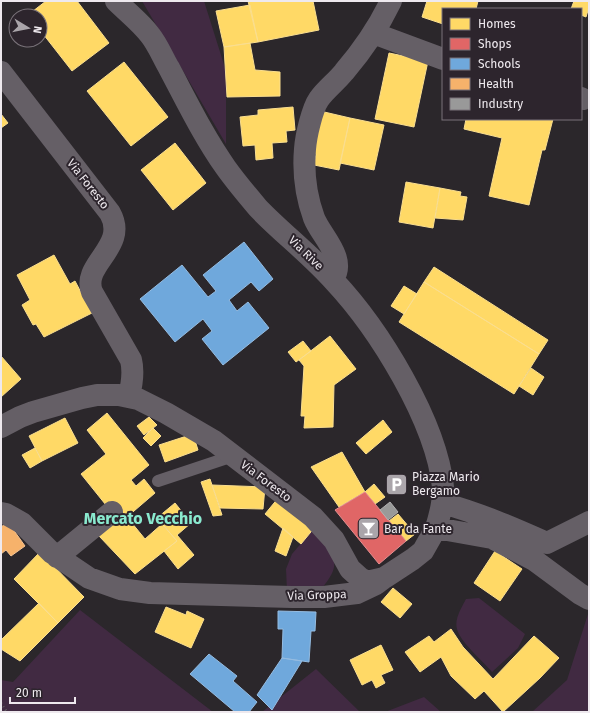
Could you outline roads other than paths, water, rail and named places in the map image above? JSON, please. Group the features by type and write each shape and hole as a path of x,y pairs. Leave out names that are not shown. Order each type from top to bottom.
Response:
{"street":[{"name":"Via Rive","path":"116,1 150,35 208,141 224,166 259,209 333,279 352,300 367,320 397,368 424,422 434,447 443,488 442,503 436,528"},
{"path":"333,279 337,268 334,253 314,219 306,187 305,149 309,125 318,100 344,72 373,33 391,1"},
{"path":"373,33 442,59"},
{"name":"Via Foresto","path":"1,72 114,220 114,235 112,243 93,272 89,283 92,292 131,360 132,376 129,396"},
{"name":"Via Foresto","path":"4,424 33,412 82,398 107,395 129,396 138,399 166,413 214,441 313,517 334,540 340,548 350,569 360,578 366,581 384,578"},
{"name":"Via Groppa","path":"1,499 22,523 57,557 89,578 120,589 150,593 292,597 324,597 357,593 376,584 404,566 423,550 436,528"},
{"path":"442,503 482,515 547,543 589,522"},
{"path":"57,557 112,512"},
{"name":"Via Groppa","path":"1,513 6,514 22,523"},
{"path":"436,528 492,538 534,560 589,599"},
{"path":"324,597 330,593 339,577 341,567 340,548"}],"lane":[{"path":"158,481 233,456"}],"place":[{"name":"Piazza Mario Bergamo","path":"396,484"},
{"name":"Bar da Fante","path":"368,529"}],"district":[{"name":"Mercato Vecchio","path":"143,518"}]}
